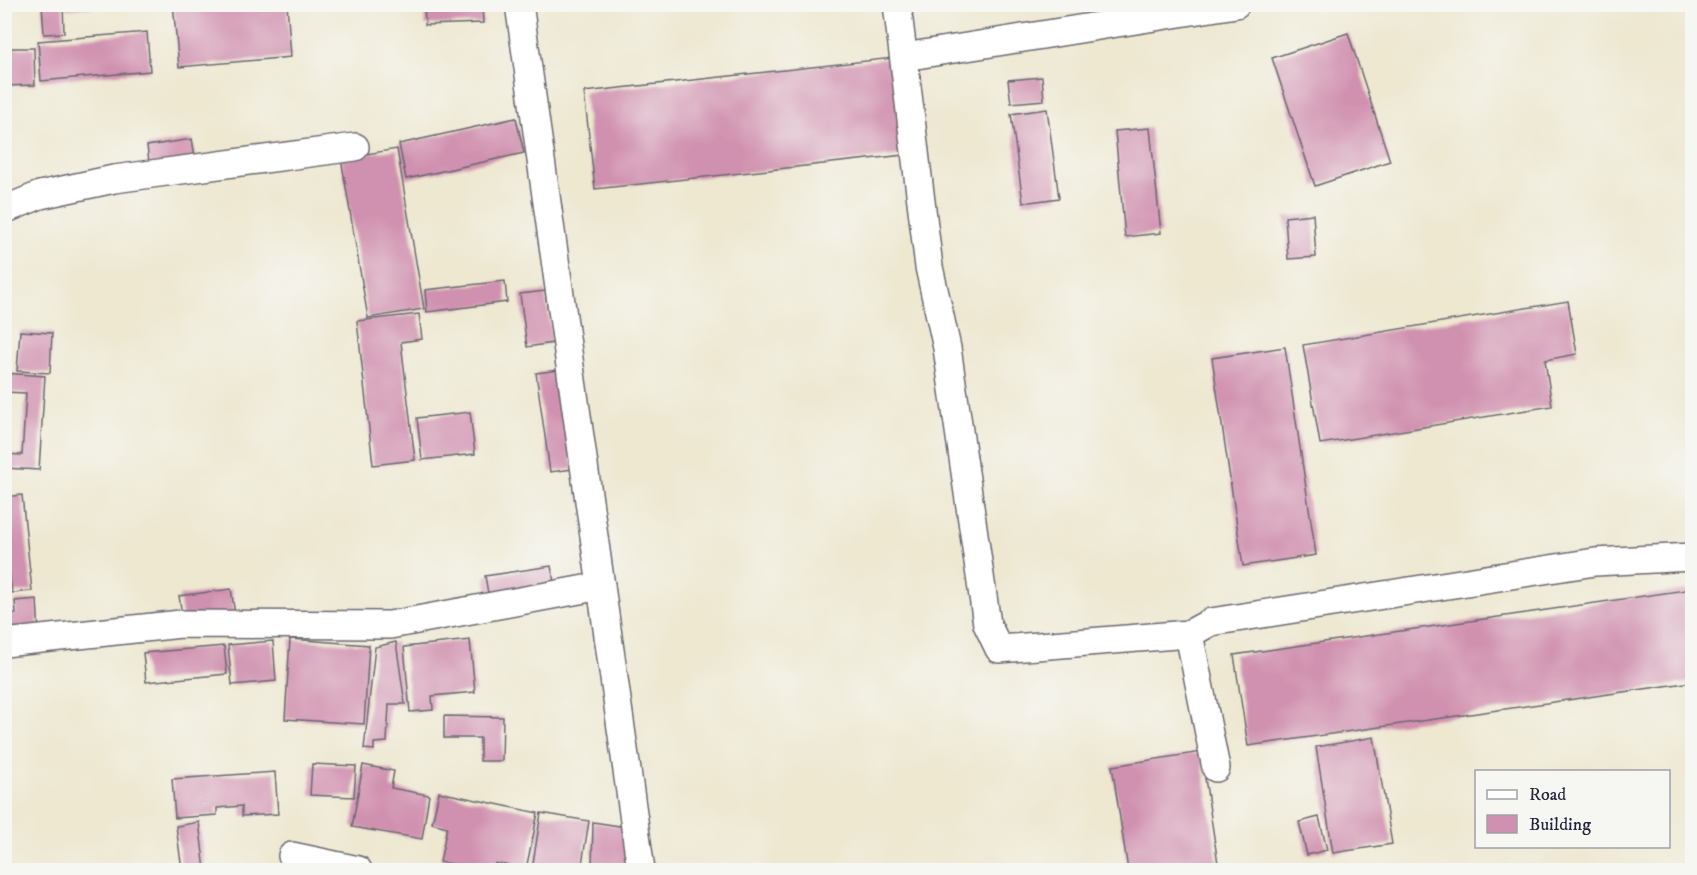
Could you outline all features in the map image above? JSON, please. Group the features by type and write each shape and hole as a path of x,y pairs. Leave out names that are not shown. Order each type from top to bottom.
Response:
{"street":[{"path":"519,4 641,870"},
{"path":"897,4 929,267 947,348 987,624 999,649 1189,634 1211,622 1594,562 1692,557"},
{"path":"904,57 1236,4"},
{"path":"4,210 39,195 114,179 355,147"},
{"path":"4,643 181,624 390,625 601,586"},
{"path":"1189,634 1216,768"},
{"path":"292,856 358,870"}],"building":[{"path":"42,4 63,4 64,33 44,34"},
{"path":"173,4 287,4 291,57 179,67"},
{"path":"424,4 482,4 483,23 425,25"},
{"path":"66,5 114,5 114,6 66,9"},
{"path":"147,32 150,71 41,81 38,41"},
{"path":"1348,33 1390,161 1315,186 1272,58"},
{"path":"4,48 34,48 35,85 4,86"},
{"path":"893,58 904,155 595,189 584,92"},
{"path":"1042,77 1044,100 1011,103 1008,80"},
{"path":"1047,109 1059,198 1023,203 1011,114"},
{"path":"516,118 524,153 406,179 399,144"},
{"path":"1150,128 1161,233 1125,237 1115,131"},
{"path":"192,139 196,162 150,169 147,146"},
{"path":"397,149 424,309 368,318 341,158"},
{"path":"1313,214 1316,257 1288,259 1285,217"},
{"path":"505,281 507,302 427,312 425,290"},
{"path":"545,291 553,343 527,347 520,294"},
{"path":"1568,301 1577,354 1545,360 1552,406 1320,444 1303,345"},
{"path":"419,314 422,339 401,342 415,460 373,465 357,321"},
{"path":"20,331 52,333 50,373 17,371"},
{"path":"1285,347 1316,555 1243,566 1212,358"},
{"path":"559,370 573,469 550,472 536,373"},
{"path":"4,373 45,376 39,470 4,468 4,454 22,455 26,393 4,392"},
{"path":"470,412 475,454 422,460 417,418"},
{"path":"22,495 32,591 12,593 4,526 4,497"},
{"path":"551,566 555,588 489,599 485,576"},
{"path":"231,589 235,614 183,621 179,596"},
{"path":"1692,589 1692,682 1248,746 1234,655"},
{"path":"37,599 39,634 5,636 5,615 16,614 15,601"},
{"path":"290,639 369,645 364,724 285,719"},
{"path":"470,640 475,692 432,696 433,710 410,712 404,647"},
{"path":"273,641 276,681 232,685 228,645"},
{"path":"396,642 405,704 389,704 387,742 374,743 374,750 364,749 375,647"},
{"path":"224,646 227,674 146,682 143,653"},
{"path":"444,716 503,717 502,761 480,761 480,738 444,738"},
{"path":"1374,737 1392,844 1333,853 1316,747"},
{"path":"1201,752 1219,870 1128,870 1112,766"},
{"path":"312,764 356,766 354,797 310,795"},
{"path":"363,765 394,771 391,788 429,795 422,839 352,827"},
{"path":"275,772 278,814 242,816 242,806 217,808 217,815 175,818 172,779"},
{"path":"439,792 538,813 526,869 495,863 493,870 482,870 440,862 447,827 432,823"},
{"path":"541,813 589,821 581,870 532,870"},
{"path":"1319,817 1327,850 1307,855 1299,822"},
{"path":"199,822 205,870 182,870 176,826"},
{"path":"593,822 626,827 630,870 592,870"}]}
